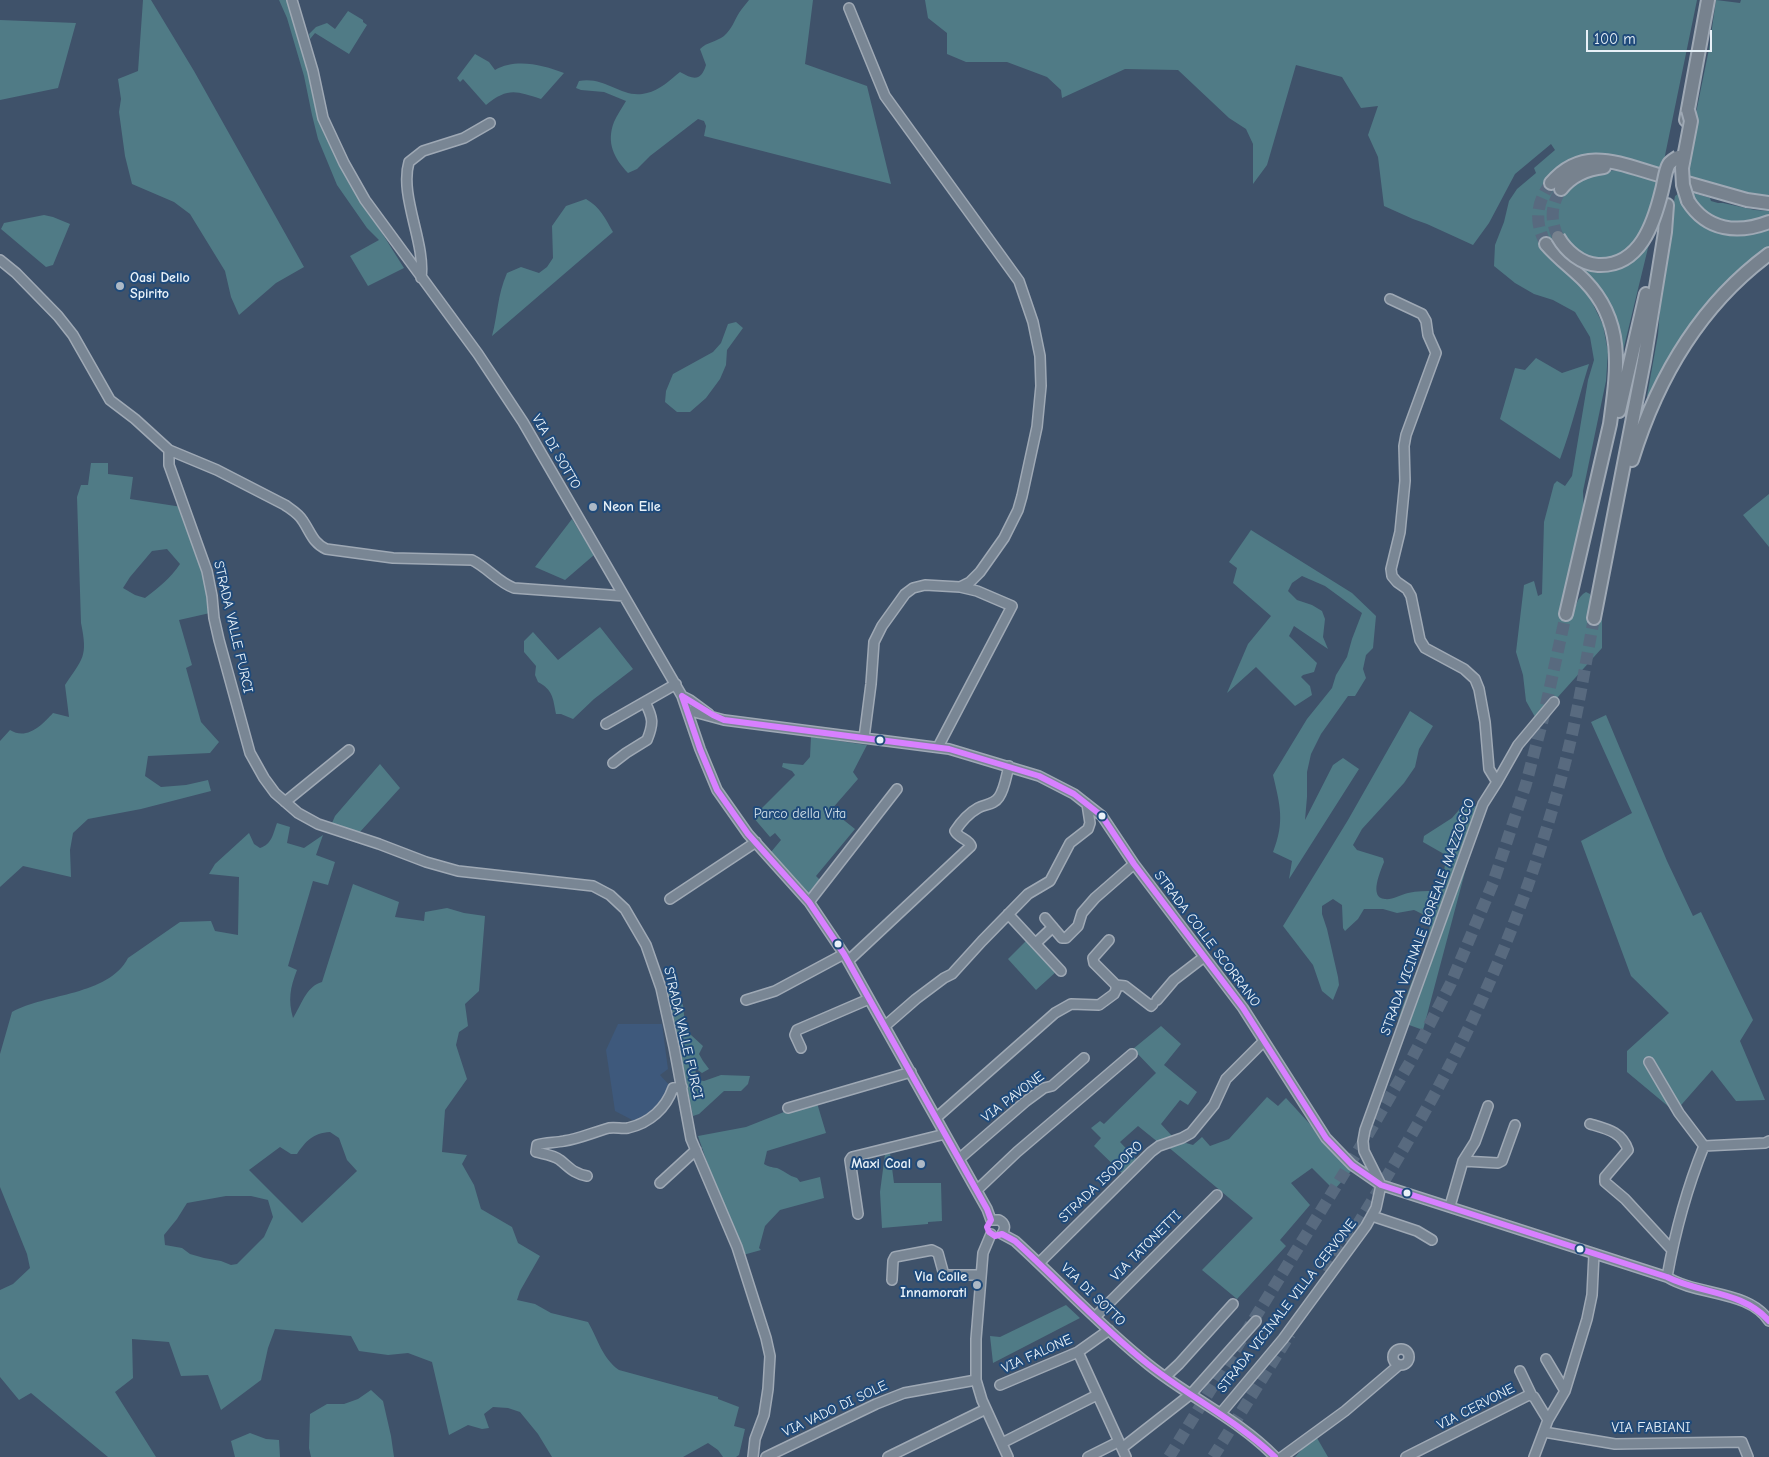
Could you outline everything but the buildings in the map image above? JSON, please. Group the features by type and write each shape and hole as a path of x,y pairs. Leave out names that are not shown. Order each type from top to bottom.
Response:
{"highway":[{"path":"1593,500 1629,371 1678,157 1708,0"},
{"path":"1688,110 1691,122 1682,168 1683,185 1688,201 1703,218 1720,227 1750,228 1769,222"},
{"path":"1558,237 1569,251 1588,263 1607,264 1626,257 1638,248 1647,234 1657,212 1668,165 1678,157"},
{"path":"1556,186 1558,175 1568,168 1592,160 1622,163 1662,176"},
{"path":"1687,183 1740,198 1769,203"},
{"path":"1594,618 1644,360 1665,232 1667,205"},
{"path":"1546,244 1598,296 1609,317 1615,337 1617,361 1610,424 1566,614"},
{"path":"1611,532 1642,430 1670,369 1690,336 1720,298 1745,273 1769,254"}],"street":[{"name":"VIA DI SOTTO","path":"292,0 313,72 323,118 365,200 478,354 523,422 676,684 717,790 736,819 809,902 846,957 977,1190 991,1220"},
{"path":"849,8 884,96 1019,281 1040,356 1041,386 1034,443 1018,510 992,558 970,582 960,587"},
{"path":"421,278 423,266 414,228 406,178 409,162 423,151 464,138 490,123"},
{"path":"0,260 43,299 63,322 73,335 110,400 135,419 169,450 217,470 296,512 303,520 314,541 326,549 393,558 472,560 480,564 504,584 514,588 624,596"},
{"path":"1390,300 1422,314 1436,353 1408,428 1404,446 1405,481 1400,532 1391,569 1392,576 1407,589 1411,596 1420,640 1425,648 1464,669 1475,679 1479,689 1485,722 1489,769 1497,782"},
{"name":"STRADA VALLE FURCI","path":"169,450 169,465 208,571 219,640 250,753 275,793 298,813 318,824 380,844 426,862 458,871 593,886 610,895 624,909 637,928 653,963 661,988 692,1139 736,1247 766,1338 770,1356 764,1415 755,1439 752,1457"},
{"path":"864,738 874,642 882,626 905,594 913,588 925,585 977,590 1012,606 938,747"},
{"path":"606,724 676,684"},
{"name":"STRADA COLLE SCORRANO","path":"682,696 713,717"},
{"path":"613,763 648,740 652,726 652,716 645,702"},
{"name":"STRADA VICINALE BOREALE MAZZOCCO","path":"1381,1185 1364,1150 1364,1130 1483,804 1518,745 1554,702"},
{"name":"STRADA COLLE SCORRANO","path":"687,710 724,720 949,749 1040,776 1057,784 1102,816 1134,864 1243,1008 1326,1138 1352,1165 1381,1185 1667,1277 1678,1284 1746,1302 1761,1312 1769,1322"},
{"path":"285,802 349,750"},
{"path":"746,1000 775,991 846,957 971,846 970,842 955,831 960,823 977,808 993,803 998,799 1003,790 1009,766"},
{"path":"809,902 898,789"},
{"path":"884,1026 916,999 952,974 1028,894 1050,881 1070,843 1088,829 1090,823 1087,804"},
{"path":"670,899 756,842"},
{"path":"1045,918 1062,938 1066,938 1078,926 1082,913 1095,898 1134,864"},
{"path":"1008,914 1061,971"},
{"path":"1034,942 1038,942 1053,927"},
{"path":"1109,940 1092,958 1094,963 1116,985 1125,986 1151,1006 1174,980 1204,957"},
{"path":"936,1118 1055,1013 1071,1004 1099,1005 1114,994 1116,985"},
{"path":"801,1048 794,1035 797,1030 869,999"},
{"name":"STRADA ISODORO","path":"1039,1263 1150,1152 1159,1146 1191,1133 1214,1105 1226,1079 1264,1041"},
{"path":"977,1190 1017,1152 1132,1054"},
{"name":"VIA PAVONE","path":"959,1158 1025,1102 1044,1088 1052,1086 1084,1058"},
{"path":"1649,1062 1679,1113 1704,1146"},
{"path":"788,1108 910,1072"},
{"path":"587,1176 572,1171 558,1158 536,1152 537,1145 565,1141 612,1128 627,1129 635,1126 654,1116 664,1108 673,1088 682,1087"},
{"path":"1450,1206 1463,1161 1474,1142 1488,1106"},
{"path":"1590,1124 1614,1132 1625,1142 1628,1150 1605,1176 1605,1182 1625,1199 1672,1250"},
{"path":"1463,1161 1498,1163 1502,1161 1515,1125"},
{"path":"858,1214 850,1160 852,1157 945,1134"},
{"path":"1704,1146 1767,1142 1769,1152"},
{"path":"1667,1277 1689,1182 1704,1146"},
{"path":"660,1183 696,1150"},
{"name":"STRADA VICINALE VILLA CERVONE","path":"1221,1413 1283,1339 1372,1216 1376,1208 1381,1185"},
{"name":"VIA TATONETTI","path":"1095,1317 1217,1195"},
{"path":"1372,1216 1417,1231 1432,1240"},
{"path":"991,1220 999,1220 1004,1223 1002,1234 998,1236 991,1234 987,1227 991,1220"},
{"path":"991,1234 985,1246 982,1275 976,1338 976,1380 986,1409 1008,1457"},
{"name":"VIA DI SOTTO","path":"1002,1234 1015,1241 1149,1365 1221,1413 1251,1435 1275,1457"},
{"path":"892,1280 895,1257 932,1250 938,1253 944,1275 982,1275"},
{"path":"1534,1457 1548,1420 1565,1391 1587,1319 1592,1295 1594,1254"},
{"path":"1165,1377 1233,1304"},
{"path":"1088,1457 1120,1445 1191,1394 1256,1321"},
{"name":"VIA FALONE","path":"1000,1385 1078,1352 1109,1330"},
{"path":"1078,1352 1126,1457"},
{"path":"1546,1359 1565,1391"},
{"path":"1282,1457 1345,1411 1399,1365"},
{"path":"1520,1371 1532,1396"},
{"name":"VIA VADO DI SOLE","path":"766,1457 876,1404 904,1393 976,1380"},
{"path":"1002,1443 1097,1395"},
{"name":"VIA CERVONE","path":"1406,1457 1529,1395 1532,1396 1548,1420"},
{"path":"888,1457 986,1409"},
{"name":"VIA FABIANI","path":"1544,1432 1615,1444 1742,1442 1748,1457"}],"shaded area":[{"path":"618,1024 662,1024 668,1069 660,1075 672,1088 663,1107 638,1123 615,1111 606,1050"}],"green space":[{"path":"143,0 151,0 194,71 304,267 276,283 239,315 231,297 225,271 190,214 174,202 132,184 125,156 119,112 121,99 118,79 138,71"},
{"path":"279,0 288,0 292,11 322,127 351,184 404,268 368,286 350,256 379,240 367,228 337,185 318,139 304,76 287,18"},
{"path":"749,0 813,0 805,64 867,86 891,184 704,136 706,126 704,121 698,119 650,156 637,169 628,173 623,167 615,156 611,137 614,122 626,101 604,92 576,88 579,81 589,80 606,84 622,91 638,94 656,90 680,72 689,77 696,78 702,74 706,65 700,49 727,33"},
{"path":"925,0 1697,0 1662,170 1617,156 1607,155 1574,182 1596,173 1611,170 1633,174 1661,183 1647,228 1625,252 1602,260 1588,257 1575,249 1564,234 1540,248 1553,262 1581,285 1590,298 1603,325 1608,352 1606,381 1583,491 1584,515 1571,559 1562,613 1573,615 1581,596 1586,592 1590,594 1591,600 1588,617 1602,619 1602,648 1539,718 1535,717 1526,701 1523,675 1516,652 1524,585 1534,581 1538,596 1542,594 1544,522 1554,484 1557,481 1565,486 1572,476 1588,380 1594,360 1590,337 1575,312 1553,300 1534,294 1515,283 1494,266 1495,245 1504,222 1509,201 1517,189 1536,173 1534,168 1555,150 1551,144 1515,174 1489,223 1473,245 1384,206 1378,157 1368,135 1378,106 1361,108 1342,77 1296,65 1267,165 1253,184 1253,144 1246,129 1229,118 1178,70 1125,69 1062,98 1061,90 1047,77 1007,62 966,62 947,54 947,33 928,18"},
{"path":"1716,0 1740,3 1741,0 1769,0 1769,197 1743,193 1686,177 1686,162 1709,49"},
{"path":"348,11 363,20 367,25 349,54 315,33 310,39 309,34 316,27 327,23 335,29"},
{"path":"0,20 76,23 58,88 0,100"},
{"path":"475,54 489,62 495,70 512,64 530,64 564,73 541,99 512,92 500,95 486,105 463,79 460,82 457,78"},
{"path":"1690,192 1710,198 1711,201 1718,203 1769,211 1769,217 1740,225 1713,219 1699,207"},
{"path":"1681,194 1695,217 1769,227 1769,249 1754,260 1649,398 1647,396 1658,335 1664,256 1675,196"},
{"path":"586,199 599,209 613,232 492,336 501,289 507,273 521,267 539,273 547,267 553,258 552,226 566,206"},
{"path":"44,215 70,224 53,265 46,267 1,229 4,223"},
{"path":"1649,245 1623,351 1616,319 1610,306 1560,247 1591,269"},
{"path":"736,322 743,328 727,350 726,365 720,379 706,398 690,412 677,412 665,402 666,391 673,374 713,352 721,343 728,324"},
{"path":"1536,358 1562,373 1589,364 1560,459 1500,419 1515,368 1525,370"},
{"path":"91,463 108,463 108,474 133,477 130,499 182,507 202,573 210,613 179,620 192,665 186,668 201,722 219,742 210,753 148,756 145,776 161,787 186,785 208,780 211,791 141,809 88,819 73,833 70,850 71,877 23,866 0,887 0,741 10,730 22,734 34,730 53,713 69,717 65,685 80,662 84,650 81,623 77,497 81,485 88,485","holes":["167,549 180,564 159,587 145,598 123,588 152,551"]},
{"path":"1769,494 1769,547 1743,515"},
{"path":"572,519 594,555 565,580 535,567"},
{"path":"1251,530 1352,593 1376,616 1373,648 1366,655 1363,669 1366,678 1355,696 1348,696 1321,734 1311,754 1307,772 1305,820 1333,765 1343,758 1359,769 1289,879 1292,861 1273,852 1279,832 1280,814 1273,775 1307,719 1332,688 1336,675 1347,657 1362,613 1325,586 1302,576 1292,583 1288,591 1297,600 1322,611 1325,619 1323,637 1328,649 1294,626 1289,636 1317,663 1314,672 1301,677 1310,686 1312,695 1295,706 1256,667 1227,693 1248,644 1271,616 1233,583 1237,568 1229,562"},
{"path":"600,627 633,669 594,699 573,719 556,714 552,695 547,688 538,682 535,675 536,666 524,652 524,641 533,632 558,660"},
{"path":"1410,711 1433,726 1419,749 1415,767 1404,783 1362,829 1353,845 1357,850 1383,858 1384,862 1376,889 1377,894 1388,899 1411,892 1435,891 1444,873 1444,854 1423,842 1424,836 1452,818 1465,803 1482,808 1423,1030 1398,1021 1429,936 1429,922 1421,913 1414,910 1397,913 1383,909 1364,909 1358,919 1345,931 1343,928 1342,905 1333,899 1322,906 1322,914 1339,985 1333,1000 1322,991 1313,965 1283,926 1348,820"},
{"path":"1606,715 1667,861 1693,916 1701,912 1753,1020 1740,1041 1765,1100 1736,1101 1712,1070 1675,1112 1627,1072 1627,1051 1669,1013 1631,976 1581,841 1632,813 1591,722"},
{"name":"Parco della Vita","path":"811,737 867,745 853,772 858,779 831,810 855,829 816,876 821,881 810,895 771,852 781,840 775,833 770,837 753,817 795,775 792,771 782,767 783,763 803,765 810,757"},
{"path":"380,764 400,788 359,833 332,823 335,816"},
{"path":"277,823 290,827 287,843 304,848 323,835 316,855 335,862 328,885 313,881 288,966 297,970 291,994 293,1018 308,992 316,984 322,982 353,884 399,902 395,917 424,921 425,912 447,908 485,916 479,991 465,1004 468,1026 459,1032 456,1045 467,1079 445,1110 442,1152 467,1155 462,1164 474,1185 481,1209 512,1227 518,1243 540,1256 520,1291 517,1300 535,1304 551,1313 588,1322 604,1354 619,1370 718,1397 718,1399 739,1407 734,1426 745,1429 739,1455 736,1457 723,1457 718,1450 708,1443 683,1457 552,1457 538,1434 520,1412 508,1408 493,1407 484,1414 489,1428 482,1429 468,1425 449,1435 432,1362 408,1353 388,1355 359,1351 351,1336 275,1329 268,1348 261,1380 221,1410 208,1375 181,1376 169,1342 132,1339 133,1378 115,1392 156,1457 108,1457 31,1393 19,1400 0,1377 0,1290 13,1284 30,1268 27,1254 0,1187 0,1054 12,1012 91,987 106,980 119,970 128,958 180,922 211,921 215,931 238,935 239,877 209,874 215,864 249,833 254,844 260,848 267,844 273,835","holes":["330,1132 339,1138 347,1160 357,1171 302,1223 249,1170 280,1147 291,1154 297,1154 311,1138","226,1196 251,1196 268,1200 273,1217 264,1237 237,1264 231,1265 204,1258 190,1254 182,1248 165,1245 164,1235 187,1203"]},
{"path":"1028,939 1057,971 1036,990 1008,959"},
{"path":"668,990 672,991 683,1005 685,1024 691,1035 703,1046 699,1054 709,1069 702,1073 695,1068 697,1080 704,1081 721,1075 750,1076 748,1084 741,1091 724,1091 699,1114 693,1116"},
{"path":"1161,1026 1181,1044 1164,1065 1197,1092 1188,1105 1180,1100 1161,1124 1172,1136 1159,1143 1138,1126 1120,1142 1138,1161 1124,1175 1094,1146 1101,1138 1091,1128 1100,1121 1104,1124 1156,1073 1133,1049"},
{"path":"1267,1097 1278,1106 1286,1098 1352,1170 1334,1190 1312,1168 1291,1183 1310,1205 1280,1240 1286,1246 1237,1299 1202,1270 1253,1218 1167,1146 1186,1143 1193,1145 1202,1137 1210,1146 1229,1139"},
{"path":"817,1103 826,1133 767,1151 764,1164 797,1178 800,1182 820,1177 824,1198 780,1210 765,1226 759,1248 761,1250 743,1255 722,1206 698,1136 746,1127 784,1112"},
{"path":"890,1153 894,1183 941,1183 942,1221 882,1228 880,1192 885,1154"},
{"path":"1066,1305 1080,1318 993,1363 990,1336 1000,1337"},
{"path":"371,1390 383,1401 394,1457 311,1457 309,1448 310,1414 327,1404 344,1404 358,1399"},
{"path":"250,1433 266,1439 279,1440 280,1457 235,1457 231,1441"},
{"path":"1317,1438 1328,1457 1295,1457 1305,1446"}],"tunnel":[{"path":"1546,244 1542,236 1538,213 1542,198 1551,183"},
{"path":"1558,237 1553,213 1555,201 1561,189"},
{"path":"1169,1457 1367,1136 1410,1062 1451,983 1493,883 1526,784 1543,719 1566,614"},
{"path":"1328,1273 1410,1138 1448,1069 1466,1034 1510,934 1534,867 1565,764 1594,618"},
{"path":"1213,1457 1290,1334"}],"transit line":[{"path":"682,696 724,720 949,749 1039,776 1074,794 1102,816 1134,864 1243,1008 1326,1138 1352,1165 1381,1185 1667,1277 1680,1283 1734,1298 1759,1311 1769,1321"},
{"path":"682,696 700,749 717,790 748,834 809,902 844,954 987,1209 991,1220 987,1227 989,1232 995,1236 1002,1234 1015,1241 1097,1320 1149,1365 1245,1432 1275,1457"}],"place":[{"name":"Oasi Dello Spirito","path":"120,286"},
{"name":"Neon Elle","path":"593,507"},
{"name":"Maxi Coal","path":"921,1164"},
{"name":"Via Colle Innamorati","path":"977,1285"}]}
